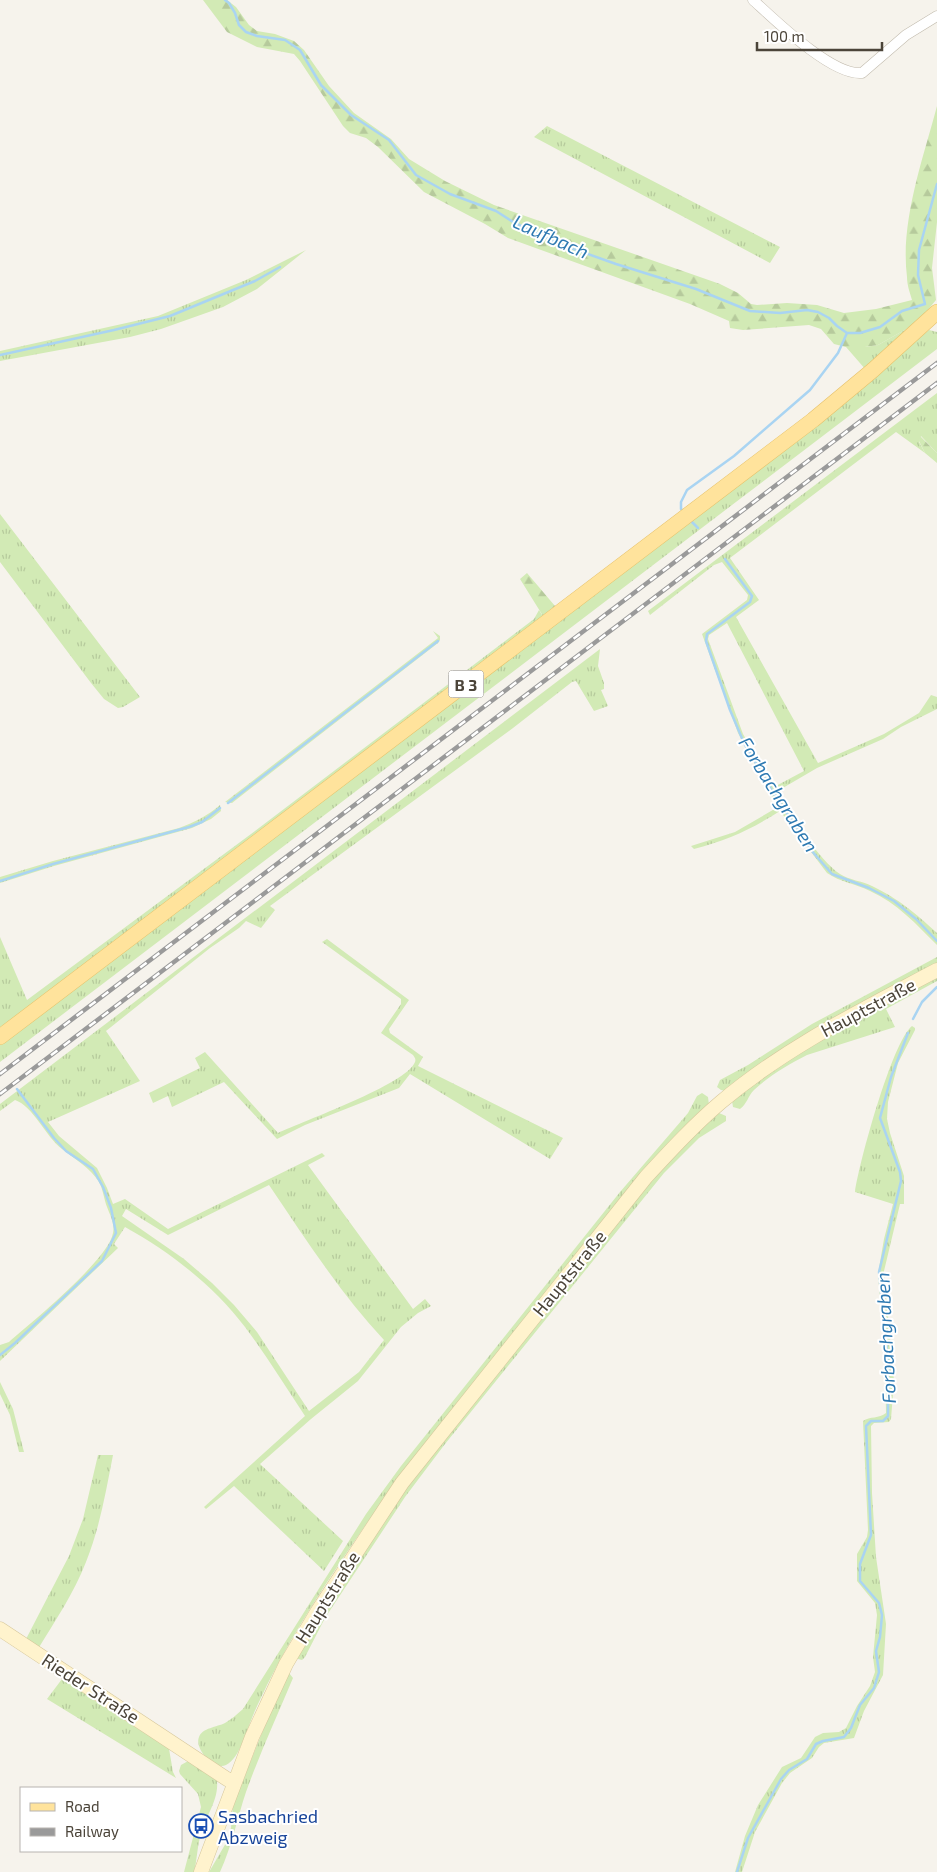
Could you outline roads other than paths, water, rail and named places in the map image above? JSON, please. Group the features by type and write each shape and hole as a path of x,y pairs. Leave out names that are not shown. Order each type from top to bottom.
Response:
{"main road":[{"name":"B 3","path":"0,1037 813,420 873,370 937,312"}],"street":[{"path":"753,0 800,42 840,69 858,74 862,74 906,35 937,16"},
{"name":"Hauptstraße","path":"201,1872 252,1737 286,1664 322,1604 402,1484 646,1177 686,1134 721,1102 767,1067 812,1037 937,970"},
{"name":"Rieder Straße","path":"0,1630 234,1782"}],"waterway":[{"name":"Laufbach","path":"225,0 235,13 239,25 246,32 257,36 285,40 300,50 321,85 351,115 389,140 416,175 450,194 496,211 513,222 557,243 696,289 750,311 780,313 807,310 818,312 829,318 847,333 860,333 880,327 902,311 925,304"},
{"path":"925,304 918,275 919,250 937,184"},
{"path":"0,355 170,316 255,281 280,267"},
{"name":"Forbachgraben","path":"684,512 681,509 681,502 687,490 734,456 810,390 838,353 847,333"},
{"name":"Forbachgraben","path":"690,520 698,528"},
{"name":"Forbachgraben","path":"725,559 752,596 750,602 707,634 706,641 730,710 744,743 771,789 811,850 832,874 869,888 894,901 916,919 937,941"},
{"path":"228,803 438,641"},
{"path":"0,881 53,864 189,827 202,822 220,808"},
{"name":"Forbachgraben","path":"913,1019 922,1002 937,987"},
{"name":"Forbachgraben","path":"737,1872 748,1838 781,1779 789,1770 807,1759 816,1744 844,1737 851,1728 860,1705 874,1688 879,1672 876,1651 880,1637 882,1615 879,1603 860,1581 860,1564 871,1535 866,1426 871,1421 883,1421 888,1416 888,1362 879,1272 901,1181 900,1172 880,1118 891,1077 908,1033"},
{"path":"0,1355 102,1261 116,1233 111,1208 103,1187 93,1169 66,1151 17,1089"}],"railway":[{"path":"0,1074 937,363"},
{"path":"0,1094 937,383"}],"place":[{"name":"Sasbachried Abzweig","path":"201,1826"}]}
